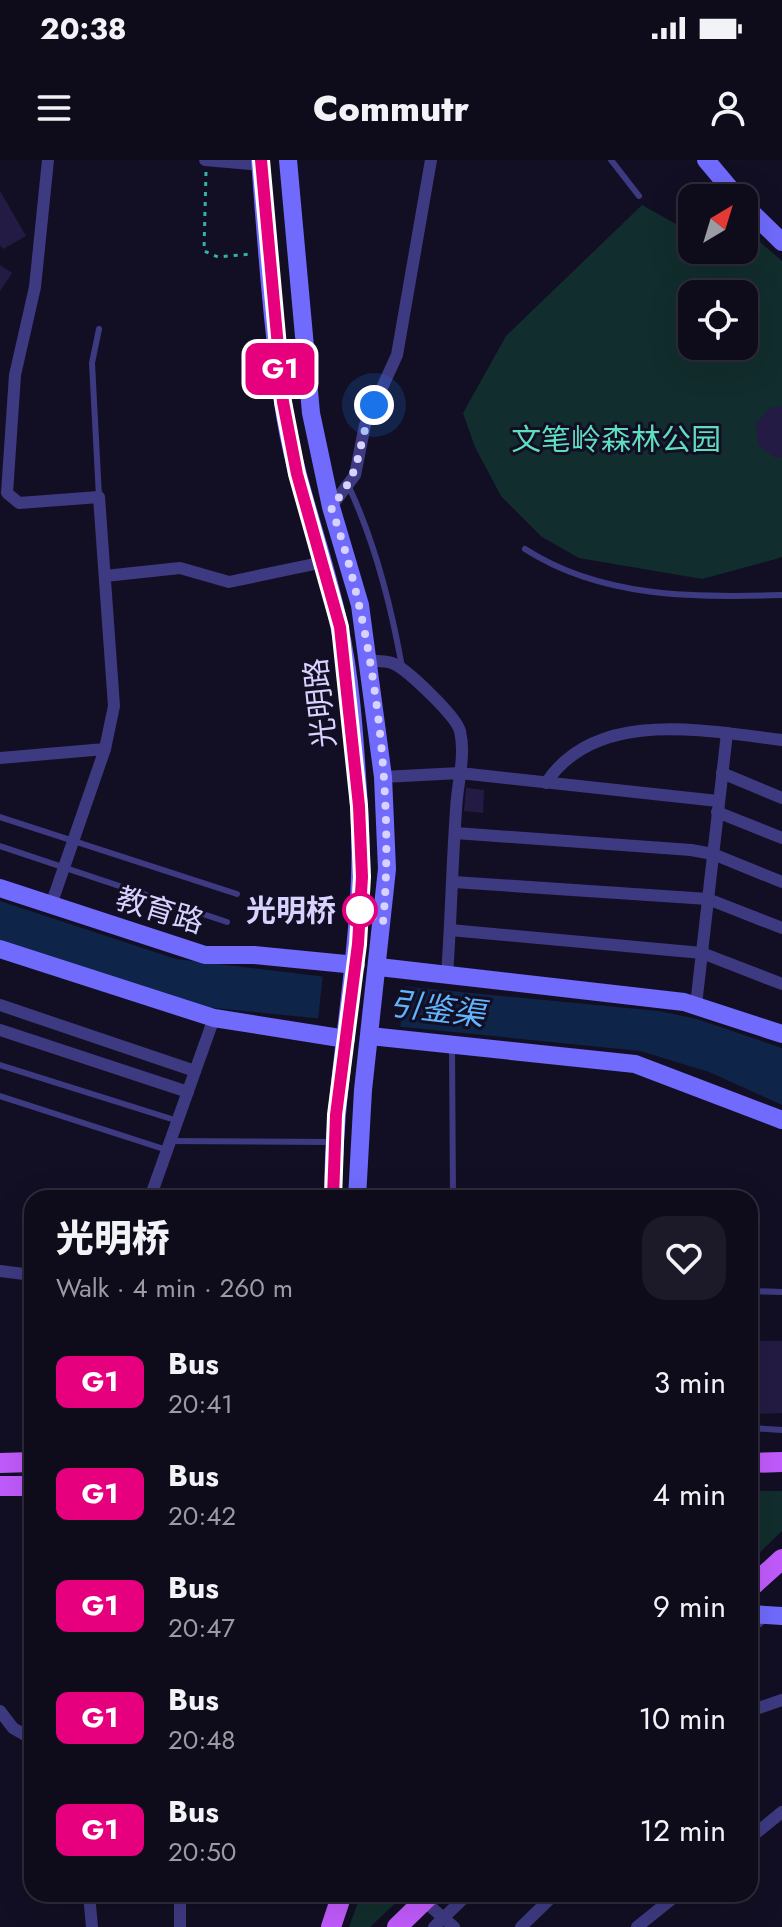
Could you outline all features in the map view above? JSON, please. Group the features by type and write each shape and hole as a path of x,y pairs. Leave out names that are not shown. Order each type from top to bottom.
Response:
{"main road":[{"name":"光明路","path":"288,160 311,413 331,507 354,581 383,777 387,869 359,1142 357,1190"},
{"path":"706,160 726,184"},
{"name":"光明路","path":"261,163 283,402 297,474 340,627 359,806 362,877 355,970 333,1142 333,1190"},
{"path":"758,219 782,242"},
{"name":"教育路","path":"0,888 205,955 254,955 355,970"},
{"path":"0,949 214,1018 347,1031"},
{"path":"378,972 447,975 696,1005 782,1034"},
{"path":"370,1031 452,1045 635,1064 782,1120"},
{"path":"0,1463 24,1462"},
{"path":"758,1463 782,1462"},
{"path":"0,1486 24,1486"},
{"path":"758,1581 782,1559"},
{"path":"331,1927 339,1902"},
{"path":"397,1927 422,1902"}],"street":[{"path":"48,160 35,287 15,375 7,493 19,503 99,497 114,706 105,749 51,905"},
{"path":"206,160 261,163"},
{"path":"331,507 349,487 365,425 402,338 431,160"},
{"path":"105,576 180,568 229,582 324,562"},
{"path":"368,661 389,661 402,668 457,721 463,750 447,975"},
{"path":"546,783 560,765 601,739 648,729 727,733 782,740"},
{"path":"696,1005 727,733"},
{"path":"0,758 105,749"},
{"path":"383,777 460,773 718,806 782,838"},
{"path":"722,773 782,798"},
{"path":"455,833 713,854 782,882"},
{"path":"454,882 708,899 782,928"},
{"path":"450,930 702,953 782,984"},
{"path":"0,1005 195,1071"},
{"path":"153,1190 214,1018"},
{"path":"0,1030 188,1092"},
{"path":"0,1271 24,1274"},
{"path":"758,1708 782,1700"},
{"path":"0,1711 13,1728 24,1734"},
{"path":"758,1832 782,1812"},
{"path":"90,1902 92,1927"},
{"path":"180,1902 180,1927"},
{"path":"429,1902 438,1923"},
{"path":"438,1923 460,1902"},
{"path":"521,1927 547,1902"},
{"path":"637,1927 668,1902"},
{"path":"438,1923 454,1927"}],"lane":[{"path":"611,160 639,196"},
{"path":"99,329 92,363 99,497"},
{"path":"349,487 375,553 402,668"},
{"path":"525,549 561,569 619,587 669,595 782,595"},
{"path":"0,817 237,894"},
{"path":"0,846 227,922"},
{"path":"452,1045 453,1190"},
{"path":"0,1065 178,1121"},
{"path":"0,1096 169,1146 333,1142"},
{"path":"758,1291 782,1292"},
{"path":"758,1428 782,1430"}],"path":[{"path":"206,160 204,251 218,257 269,252"}],"green space":[{"name":"文笔岭森林公园","path":"642,205 678,223 678,264 758,264 758,240 782,261 782,557 702,579 579,558 542,537 501,496 475,447 463,413 506,336"},
{"path":"758,1491 782,1491 782,1531 758,1554"},
{"path":"358,1902 397,1902 370,1927 349,1927"}],"water":[{"name":"引鉴渠","path":"0,901 176,959 409,987 659,1011 697,1019 782,1048 782,1105 709,1072 640,1051 205,1007 0,942"}],"pier":[{"name":"光明桥","path":"323,974 405,983 400,1030 318,1020"}],"building":[{"path":"0,191 26,236 3,249 0,245"},
{"path":"0,265 12,273 0,291"},
{"path":"782,406 782,457 775,458 758,445 756,424 769,408"},
{"path":"466,788 484,790 483,813 464,811"},
{"path":"758,1341 782,1341 782,1413 758,1414"}],"bus line":[{"name":"G1","path":"261,160 283,402 297,474 340,627 359,806 362,877 358,944 338,1088 333,1190"}],"place":[{"name":"光明桥","path":"360,910"}],"route":[{"path":"360,910 383,923 387,869 383,777 360,605 331,507 355,475 365,425 374,405"}]}
